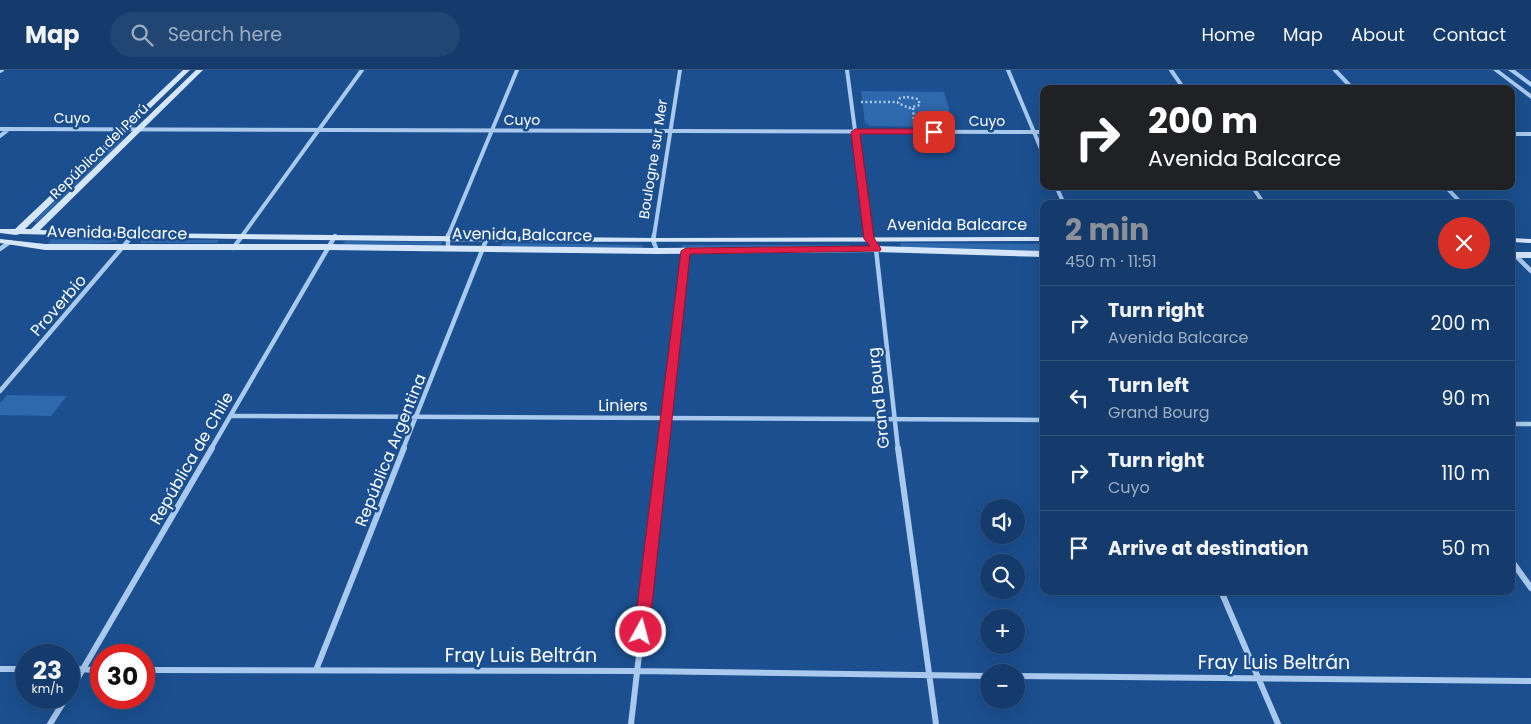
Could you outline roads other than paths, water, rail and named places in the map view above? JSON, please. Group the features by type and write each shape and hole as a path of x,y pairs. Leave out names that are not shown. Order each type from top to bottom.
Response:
{"main road":[{"name":"República del Perú","path":"10,242 19,230 187,70"},
{"name":"República del Perú","path":"10,242 27,237 34,231 200,70"},
{"name":"Avenida Balcarce","path":"0,230 133,235 653,240 1040,239"},
{"path":"1515,240 1531,241"},
{"name":"Avenida Balcarce","path":"0,241 45,246 483,248 657,251 876,249 1040,254"},
{"path":"1515,254 1531,255"}],"street":[{"path":"233,248 320,131 362,70"},
{"path":"448,248 447,237 517,70"},
{"name":"Boulogne sur Mer","path":"657,251 653,240 680,70"},
{"name":"Grand Bourg","path":"847,70 869,239 876,249 894,419 936,724"},
{"path":"1008,70 1040,146"},
{"path":"1171,70 1181,85"},
{"path":"1335,70 1349,85"},
{"path":"1496,70 1515,85"},
{"path":"1512,70 1531,85"},
{"path":"1515,85 1531,98"},
{"name":"Cuyo","path":"0,129 1040,132"},
{"path":"0,136 9,129"},
{"path":"1515,134 1531,134"},
{"path":"1450,190 1458,200"},
{"name":"Proverbio","path":"0,391 126,246 133,235"},
{"name":"República de Chile","path":"80,675 335,236"},
{"name":"República Argentina","path":"316,670 487,238"},
{"name":"República del Perú","path":"0,249 10,242"},
{"path":"631,724 686,251"},
{"path":"1515,256 1531,270"},
{"name":"Liniers","path":"232,416 1040,420"},
{"path":"1515,424 1531,424"},
{"path":"1515,566 1531,588"},
{"path":"1223,595 1278,724"},
{"path":"0,670 15,670"},
{"path":"83,670 90,670"},
{"name":"Fray Luis Beltrán","path":"155,670 637,671 980,676"},
{"name":"Fray Luis Beltrán","path":"1025,676 1531,680"},
{"path":"50,724 59,709"}]}
